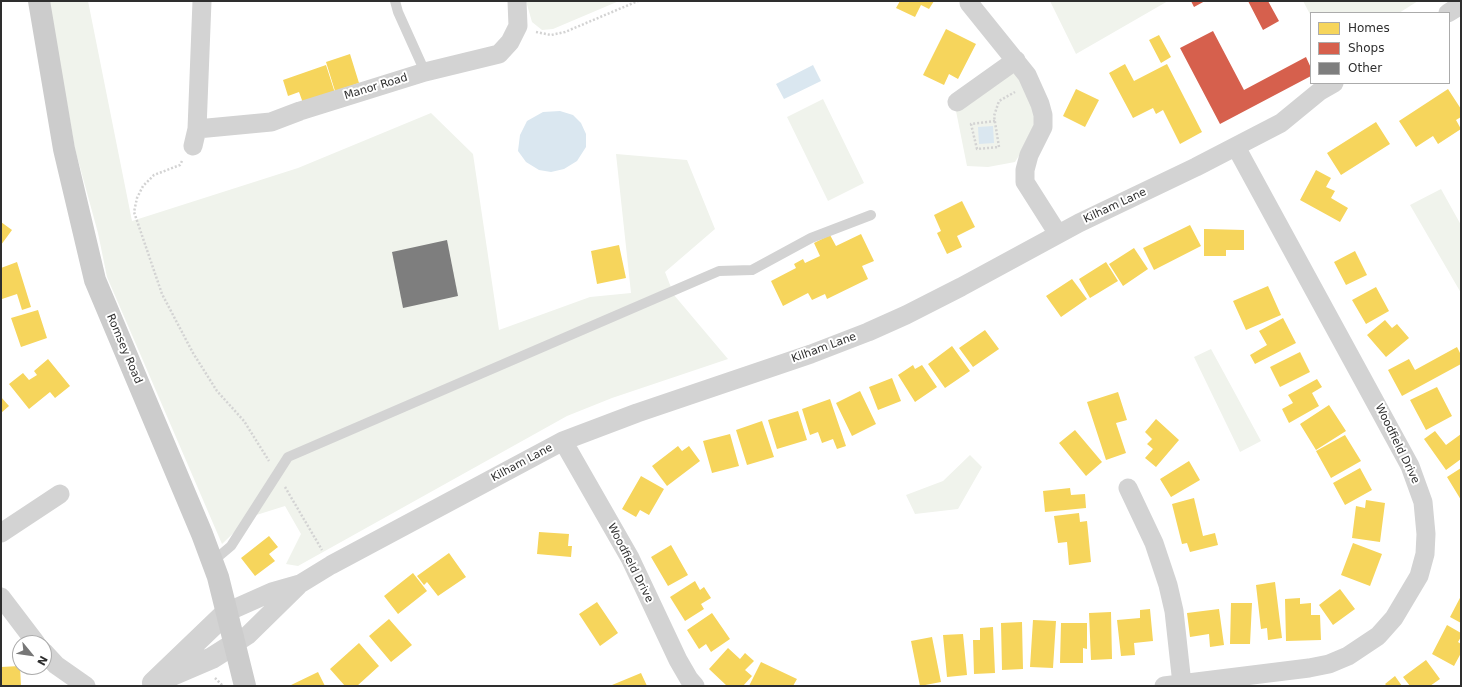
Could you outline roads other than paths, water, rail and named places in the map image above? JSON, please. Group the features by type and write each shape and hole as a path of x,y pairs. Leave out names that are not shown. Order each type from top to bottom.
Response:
{"main road":[{"name":"Romsey Road","path":"39,1 64,149 95,280 199,527 218,577 245,686"}],"street":[{"name":"Manor Road","path":"202,1 195,137 272,122 300,111 425,72 499,54 510,42 518,26 517,1"},
{"path":"969,3 1027,75 1040,104 1043,115 1043,127 1029,155 1025,170 1025,182 1058,234"},
{"path":"1450,12 1461,5"},
{"path":"957,102 1016,60"},
{"name":"Kilham Lane","path":"234,644 248,635 300,584 332,565 563,441 637,413 868,332 961,287 1079,223 1196,168 1281,123 1320,91 1332,84"},
{"name":"Woodfield Drive","path":"1173,685 1310,668 1329,664 1348,656 1378,636 1394,618 1419,576 1425,554 1426,534 1423,502 1410,466 1236,147"},
{"name":"Woodfield Drive","path":"563,441 630,558 678,660 695,686"},
{"path":"1128,488 1154,543 1174,611 1173,685"},
{"path":"1,533 60,494"},
{"name":"Kilham Lane","path":"227,612 272,592 300,584"},
{"path":"1,597 30,635"},
{"path":"150,684 227,612"},
{"path":"150,684 212,658 234,644"},
{"path":"52,661 86,686"}],"lane":[{"path":"395,1 398,12 425,72"},
{"path":"212,562 231,546 288,457 719,271 752,270 811,238 871,215"}]}
